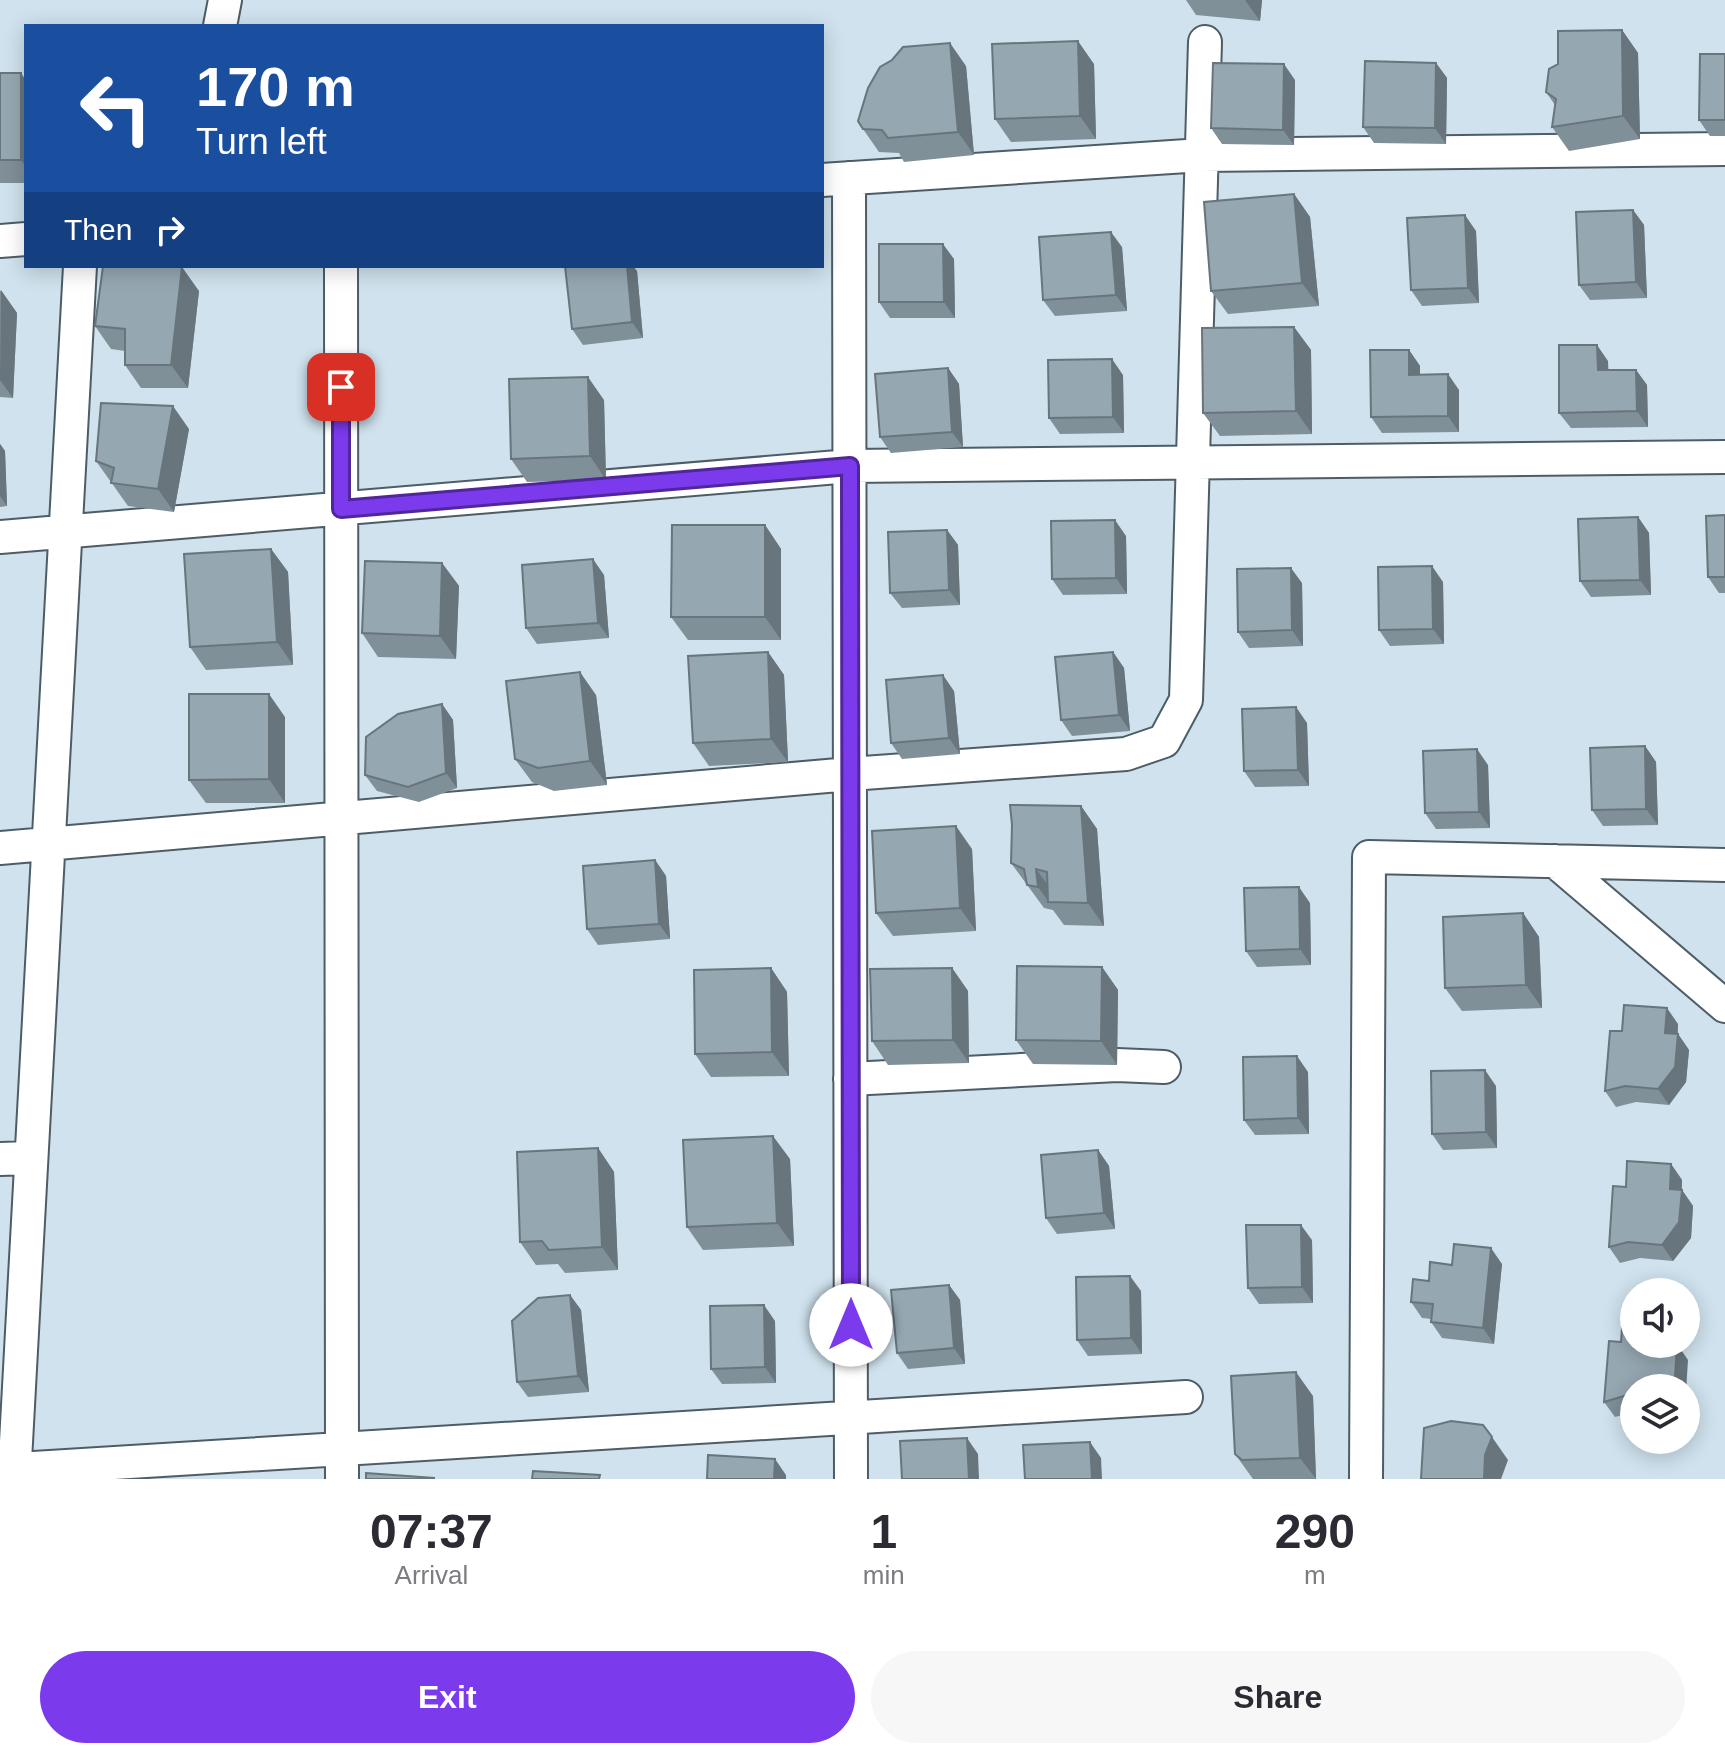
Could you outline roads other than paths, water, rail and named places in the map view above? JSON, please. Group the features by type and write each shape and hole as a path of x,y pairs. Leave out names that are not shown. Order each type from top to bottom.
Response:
{"street":[{"path":"220,24 225,0"},
{"path":"0,848 850,774 1126,754 1164,741 1186,700 1205,42"},
{"path":"851,1479 850,466 835,179 1202,155 1725,149"},
{"path":"0,241 24,239"},
{"path":"80,268 48,844 16,1159 9,1472 342,1464 851,1417 1186,1397"},
{"path":"341,268 342,1464"},
{"path":"0,537 850,466 1725,457"},
{"path":"1366,1479 1369,857 1725,865"},
{"path":"1555,861 1725,1006"},
{"path":"850,1079 1117,1065 1164,1067"}]}
